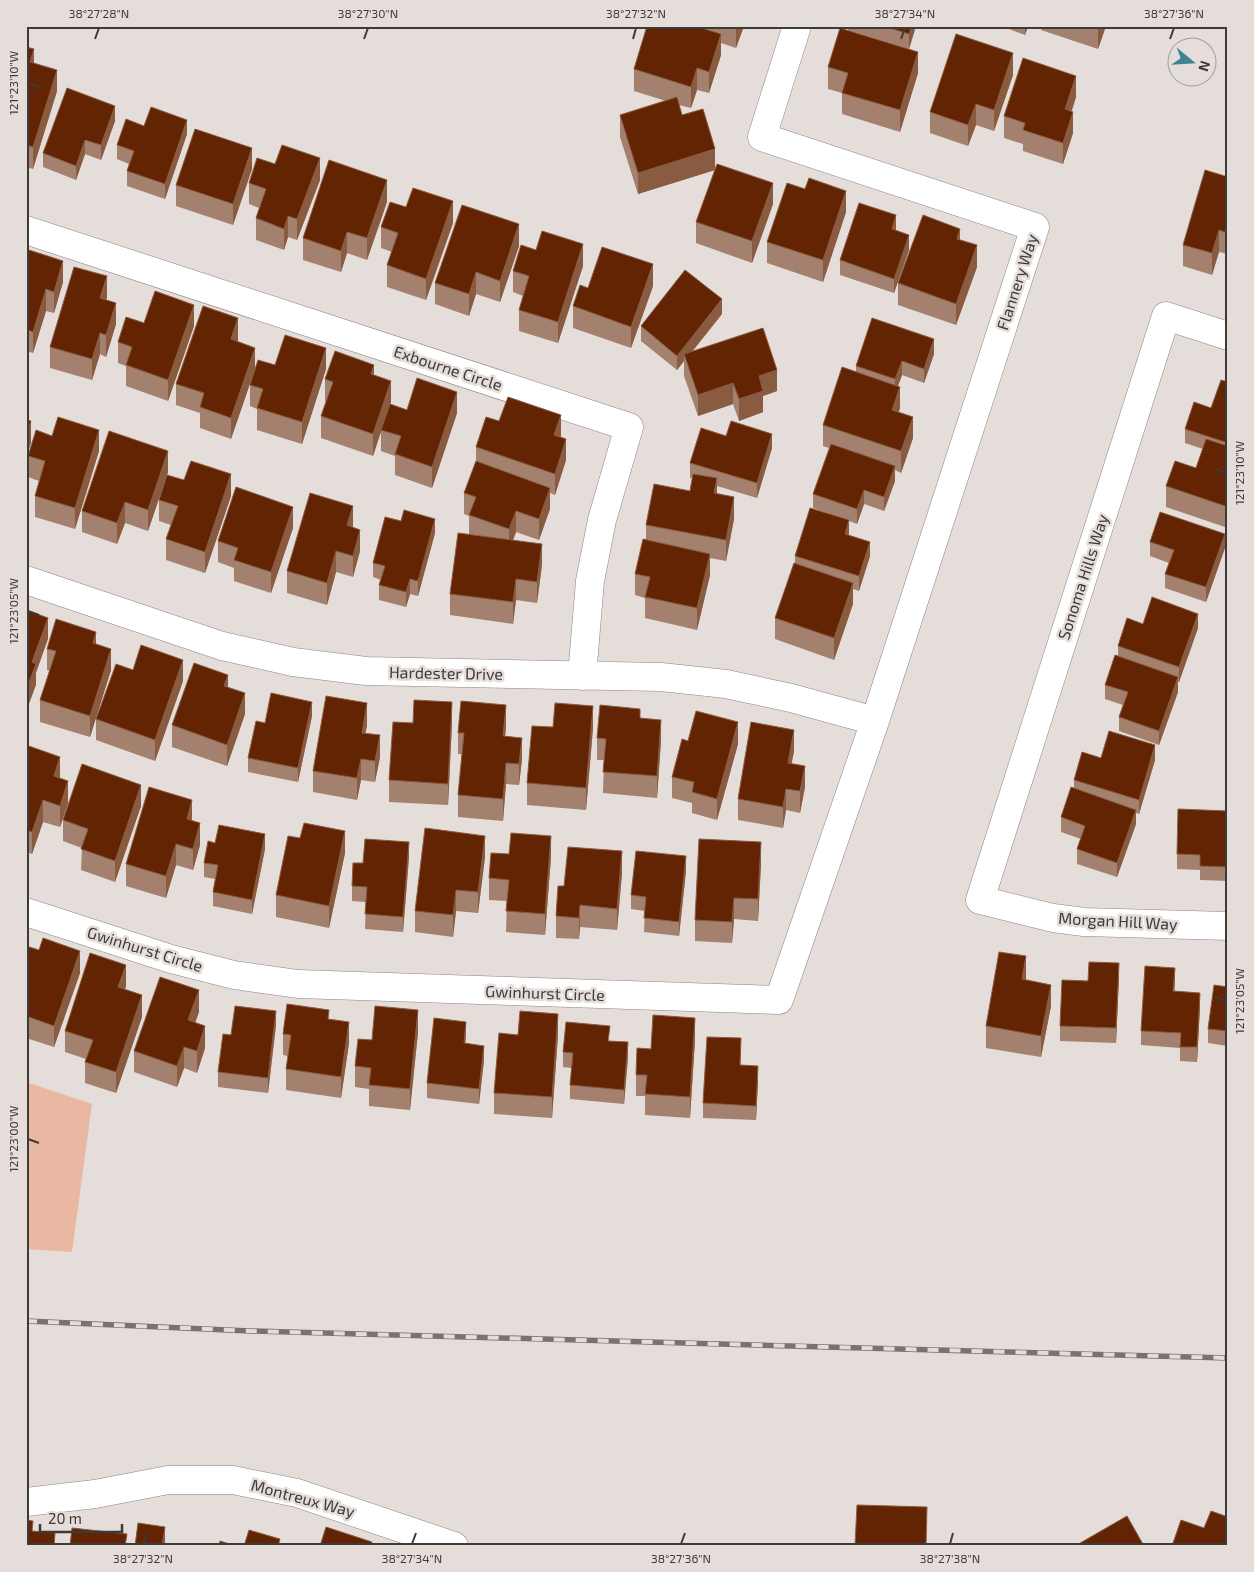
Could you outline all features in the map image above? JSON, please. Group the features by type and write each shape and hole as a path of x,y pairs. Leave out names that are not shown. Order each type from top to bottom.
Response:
{"street":[{"name":"Flannery Way","path":"797,26 762,137 1034,227 875,721"},
{"name":"Exbourne Circle","path":"26,230 628,427 602,520 590,581 582,676"},
{"name":"Sonoma Hills Way","path":"980,900 1166,316 1228,336"},
{"name":"Hardester Drive","path":"26,580 222,646 293,662 366,671 661,677 726,684 791,698 875,721"},
{"name":"Gwinhurst Circle","path":"26,912 171,959 234,975 298,984 779,1000 875,721"},
{"name":"Morgan Hill Way","path":"980,900 1053,918 1084,922 1228,926"},
{"name":"Montreux Way","path":"26,1502 95,1494 168,1480 233,1480 297,1493 454,1546"}],"shaded area":[{"path":"26,1082 92,1104 72,1252 26,1249"}],"building":[{"path":"647,26 695,26 721,34 709,72 697,68 691,87 634,69"},
{"path":"883,26 912,26 909,34"},
{"path":"840,28 918,52 900,110 842,93 848,73 828,67"},
{"path":"956,34 1013,53 994,110 976,104 968,125 930,112"},
{"path":"26,47 34,49 30,62 57,70 33,147 26,145"},
{"path":"1023,58 1076,76 1065,109 1073,112 1063,143 1023,130 1025,123 1004,116"},
{"path":"67,88 115,106 101,145 85,140 76,166 43,153"},
{"path":"677,97 682,115 703,109 715,149 638,173 620,115"},
{"path":"151,107 187,120 165,184 127,171 134,151 117,145 126,119 144,126"},
{"path":"195,129 252,148 233,204 176,185"},
{"path":"282,145 320,158 297,219 288,216 284,229 256,218 266,189 249,183 257,158 275,164"},
{"path":"329,160 387,180 367,238 347,232 341,251 303,238"},
{"path":"717,164 773,183 752,241 696,222"},
{"path":"1205,170 1228,177 1228,233 1219,230 1212,253 1183,245"},
{"path":"809,178 846,191 823,260 767,242 787,183 805,189"},
{"path":"413,188 453,201 426,279 387,265 398,233 381,227 390,202 406,207"},
{"path":"859,203 896,215 892,229 909,235 894,279 840,260"},
{"path":"462,205 519,224 500,281 476,272 469,294 435,283"},
{"path":"923,215 960,229 957,239 977,245 956,304 898,283"},
{"path":"542,231 583,244 558,322 519,310 529,276 513,271 521,245 536,250"},
{"path":"602,247 653,264 631,327 573,306 580,285 588,288"},
{"path":"26,249 63,261 54,292 46,289 33,332 26,329"},
{"path":"74,267 107,276 100,298 116,303 106,335 100,333 92,359 50,347"},
{"path":"685,270 722,299 677,356 641,326"},
{"path":"155,291 194,305 168,380 126,365 132,347 118,342 126,317 144,323"},
{"path":"203,306 238,318 231,339 255,348 231,418 200,407 204,393 176,384"},
{"path":"872,318 934,339 924,369 902,361 895,379 856,366"},
{"path":"763,328 777,370 759,376 763,391 739,399 733,383 698,395 684,354"},
{"path":"285,335 326,348 302,422 257,408 263,389 250,385 258,360 275,365"},
{"path":"335,351 374,365 371,374 391,381 373,434 321,416 333,382 325,379"},
{"path":"842,367 900,387 892,410 913,417 901,451 823,425"},
{"path":"417,378 457,392 432,467 395,454 401,436 381,430 390,404 407,410"},
{"path":"1221,380 1228,382 1228,443 1185,429 1194,402 1211,408"},
{"path":"508,397 561,415 554,435 566,439 555,474 476,447 486,417 499,421"},
{"path":"58,417 99,430 75,508 35,496 45,461 28,456 36,430 52,436"},
{"path":"26,420 31,421 26,437"},
{"path":"731,421 772,434 757,483 690,463 701,428 726,436"},
{"path":"109,431 168,451 148,510 125,502 117,523 82,511"},
{"path":"1206,439 1228,446 1228,507 1166,486 1175,461 1196,468"},
{"path":"831,444 895,466 884,497 864,490 857,509 813,494"},
{"path":"191,461 231,474 205,552 166,539 178,506 159,500 167,475 184,480"},
{"path":"476,461 550,488 539,519 516,511 509,529 469,515 476,497 464,493"},
{"path":"693,474 717,478 714,493 734,497 726,540 646,525 654,484 690,491"},
{"path":"236,487 293,507 271,572 234,560 238,548 218,541"},
{"path":"310,493 353,506 347,525 360,530 353,556 336,551 327,583 287,571"},
{"path":"810,508 849,520 845,534 870,542 859,576 795,556"},
{"path":"404,510 435,519 418,581 410,579 406,592 379,585 385,566 373,563 385,517 401,521"},
{"path":"1160,512 1225,534 1206,587 1165,574 1174,550 1150,542"},
{"path":"458,533 542,544 537,582 516,579 513,602 450,594"},
{"path":"643,539 710,554 697,608 645,597 650,577 635,574"},
{"path":"794,563 853,583 834,638 775,618"},
{"path":"1152,597 1198,614 1179,667 1118,646 1127,618 1143,624"},
{"path":"26,610 48,618 32,662 36,664 26,690"},
{"path":"56,619 96,632 93,643 111,649 90,716 40,700 56,651 47,649"},
{"path":"141,645 183,660 155,740 96,719 116,664 133,670"},
{"path":"1115,655 1178,677 1159,731 1119,717 1128,692 1105,685"},
{"path":"194,663 228,675 224,686 245,693 227,745 172,725"},
{"path":"271,693 312,702 298,768 248,758 256,721 265,723"},
{"path":"326,696 367,703 362,733 380,735 375,761 361,759 357,778 313,771"},
{"path":"414,700 452,702 448,784 389,780 393,722 413,723"},
{"path":"461,701 506,705 503,736 522,738 519,764 506,763 503,799 458,795 464,733 458,733"},
{"path":"555,703 593,706 586,788 527,783 532,726 553,727"},
{"path":"600,705 640,709 640,718 661,720 657,776 603,772 606,739 597,738"},
{"path":"696,711 738,722 717,799 692,792 694,782 672,777 682,739 688,741"},
{"path":"751,722 794,730 788,763 805,766 800,791 786,789 783,807 738,799"},
{"path":"1109,731 1155,745 1139,800 1074,780 1082,752 1101,758"},
{"path":"26,745 60,757 54,776 68,781 60,806 43,800 32,832 26,830"},
{"path":"82,764 141,785 115,861 81,849 88,829 63,820"},
{"path":"149,787 192,800 187,819 200,823 193,849 176,844 166,876 126,864"},
{"path":"1071,787 1136,810 1117,863 1077,849 1085,826 1061,817"},
{"path":"1178,809 1228,811 1228,867 1200,866 1200,855 1177,854"},
{"path":"304,823 345,831 329,906 276,895 288,836 300,838"},
{"path":"219,825 265,834 252,900 213,892 218,865 204,863 208,841 215,843"},
{"path":"425,828 485,836 478,892 456,890 453,915 415,911"},
{"path":"511,833 551,836 545,914 506,911 509,880 489,878 491,853 509,854"},
{"path":"365,839 409,842 403,917 365,914 367,887 352,886 353,863 363,863"},
{"path":"699,839 761,842 758,899 734,898 732,922 695,920"},
{"path":"568,847 622,851 617,909 580,905 579,918 556,916 558,886 564,886"},
{"path":"636,851 686,856 679,922 644,918 646,897 631,895"},
{"path":"43,938 80,951 54,1026 26,1016 26,946 39,950"},
{"path":"999,952 1026,956 1022,979 1051,985 1041,1036 986,1026"},
{"path":"90,953 126,965 118,987 142,995 116,1072 85,1062 93,1040 65,1031"},
{"path":"1089,962 1119,963 1116,1028 1060,1026 1062,980 1088,981"},
{"path":"1145,966 1175,968 1173,991 1200,993 1197,1047 1180,1047 1181,1033 1141,1031"},
{"path":"160,977 199,990 188,1020 205,1026 197,1051 184,1047 177,1066 134,1051"},
{"path":"1214,985 1228,987 1228,1031 1208,1029"},
{"path":"287,1004 329,1010 328,1019 349,1022 341,1077 286,1069 291,1035 283,1034"},
{"path":"235,1006 276,1011 268,1078 218,1072 223,1034 231,1035"},
{"path":"375,1006 418,1010 410,1089 369,1085 371,1068 355,1066 358,1039 372,1040"},
{"path":"520,1011 558,1014 552,1097 494,1093 499,1033 518,1035"},
{"path":"653,1015 695,1018 690,1097 645,1094 647,1075 636,1075 637,1048 651,1049"},
{"path":"434,1018 466,1022 464,1043 484,1046 479,1089 427,1083"},
{"path":"566,1022 610,1026 608,1041 628,1042 624,1090 570,1085 573,1053 563,1052"},
{"path":"707,1037 741,1038 740,1065 758,1066 756,1106 703,1103"},
{"path":"857,1505 927,1507 926,1546 855,1546"},
{"path":"1211,1511 1228,1517 1228,1546 1172,1546 1181,1520 1204,1528"},
{"path":"1127,1516 1144,1546 1075,1546"},
{"path":"26,1520 33,1521 32,1531 55,1533 54,1546 26,1546"},
{"path":"138,1523 165,1527 162,1546 135,1546"},
{"path":"326,1527 372,1542 371,1546 320,1546"},
{"path":"72,1528 127,1534 125,1546 70,1546"},
{"path":"249,1530 280,1539 278,1546 244,1546"},
{"path":"220,1541 236,1546 219,1546"}],"railway":[{"path":"26,1321 250,1331 1228,1358"}]}
